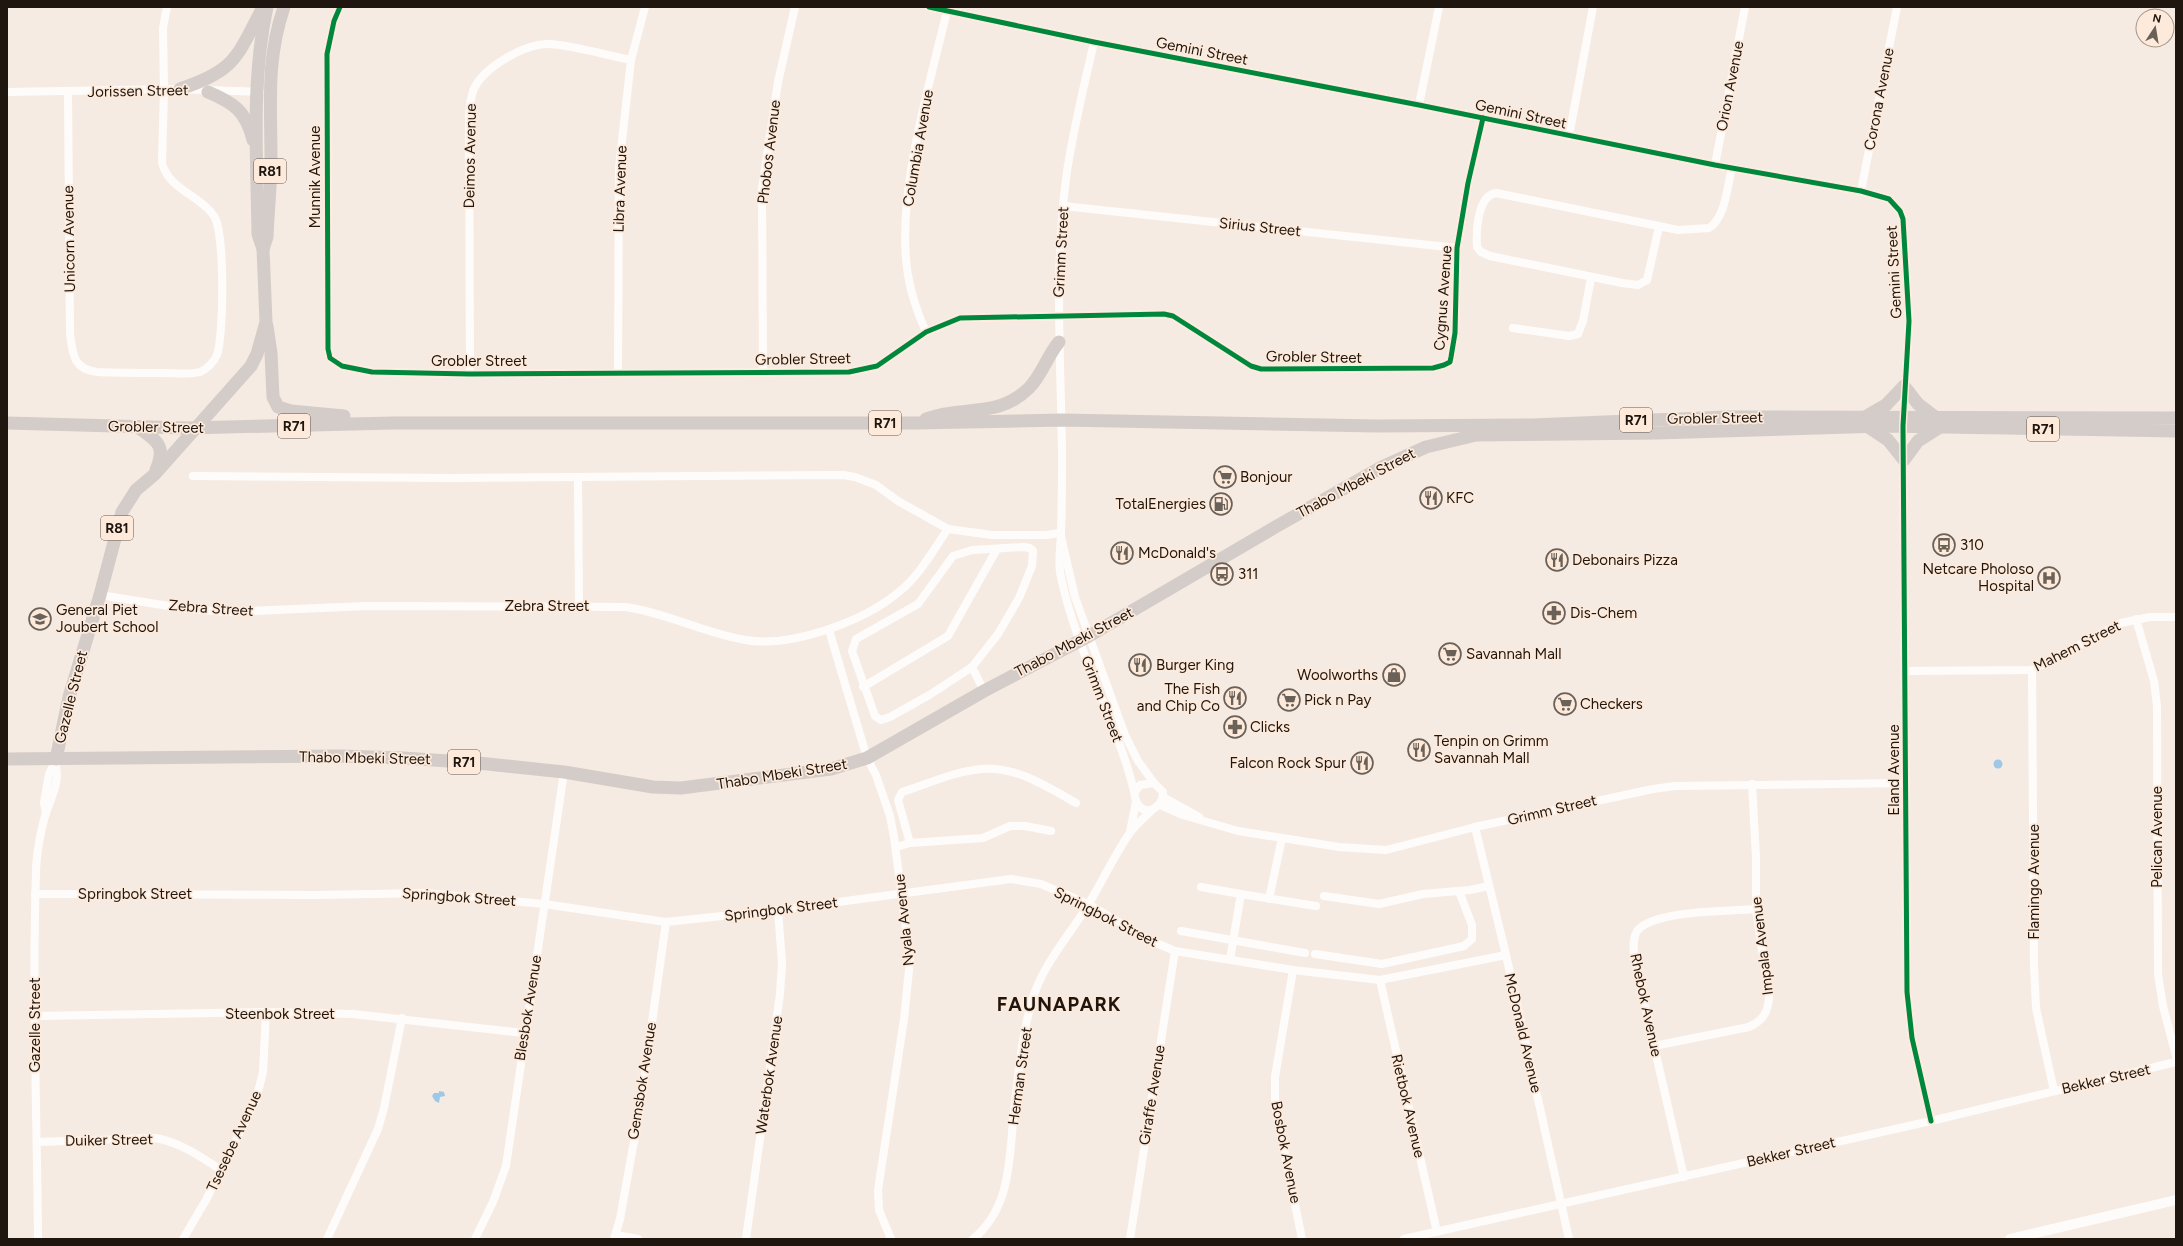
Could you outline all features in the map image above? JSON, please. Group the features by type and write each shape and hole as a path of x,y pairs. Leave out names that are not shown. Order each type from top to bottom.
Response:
{"main road":[{"path":"180,89 213,76 234,60 264,7"},
{"name":"R81","path":"194,428 251,366 257,354 266,322 264,249 267,237 271,157 259,54 267,7"},
{"name":"R81","path":"264,249 258,234 257,157 263,92 284,7"},
{"path":"208,92 230,101 242,113 251,134 257,157"},
{"path":"266,322 271,353 273,397 278,407 329,416 365,416 393,423"},
{"path":"917,423 939,414 988,410 1010,402 1034,382 1059,342"},
{"path":"1904,386 1918,404 1937,422 1918,441 1904,460 1888,440 1866,422 1886,405 1904,386"},
{"name":"Grobler Street","path":"7,423 194,428 393,423 917,423 1062,420 1377,426 1546,425 1726,417 1866,422"},
{"name":"Grobler Street","path":"1937,422 2176,418"},
{"name":"Grobler Street","path":"1476,435 1657,433 1904,421 2176,431"},
{"path":"1377,426 1476,435 1527,431 1546,425"},
{"path":"137,427 155,439 160,445 161,454 155,474"},
{"name":"Gazelle Street","path":"55,761 69,697 100,594 122,512 136,490 155,474 194,428"},
{"name":"Thabo Mbeki Street","path":"7,759 55,761 340,756 478,763 564,772 653,787 681,788 831,769 867,758 984,691 1085,638 1382,467 1426,446 1476,435"}],"street":[{"path":"164,90 163,28 167,7"},
{"name":"Munnik Avenue","path":"328,349 327,54 334,21 340,7"},
{"name":"Libra Avenue","path":"618,372 618,187 631,60 644,7"},
{"name":"Phobos Avenue","path":"764,371 762,189 778,82 795,7"},
{"name":"Gemini Street","path":"929,7 1094,42 1419,104 1715,165 1861,191 1889,199 1900,211 1903,219 1909,321 1904,386 1904,421"},
{"path":"1419,104 1439,7"},
{"path":"1569,136 1593,7"},
{"name":"Orion Avenue","path":"1715,165 1745,7"},
{"name":"Corona Avenue","path":"1861,191 1897,7"},
{"name":"Columbia Avenue","path":"926,332 916,308 908,274 907,210 916,144 947,11"},
{"name":"Grimm Street","path":"1094,42 1069,159 1063,206 1058,316 1062,420 1061,535 1085,638 1135,792"},
{"name":"Deimos Avenue","path":"470,374 469,130 470,103 475,87 484,75 514,54 541,44 568,47 631,60"},
{"name":"Jorissen Street","path":"7,92 180,89 208,92 263,92"},
{"name":"Unicorn Avenue","path":"68,92 70,334 73,354 79,367 97,372 195,372 211,364 218,350 222,283 219,229 216,220 210,212 174,184 164,170 162,163 164,90"},
{"name":"Cygnus Avenue","path":"1450,362 1454,342 1457,248 1468,183 1483,118"},
{"path":"1659,227 1647,280 1638,285 1591,278 1490,256 1481,252 1477,247 1476,239 1485,199 1492,194 1500,193 1659,227 1688,231 1701,230 1713,225 1721,212 1732,168"},
{"name":"Sirius Street","path":"1063,206 1457,248"},
{"path":"1513,328 1569,336 1578,334 1583,321 1591,278"},
{"name":"Grobler Street","path":"328,349 330,358 334,361 356,370 372,372 470,374 764,371 849,372 870,368 884,362 926,332 960,318 1170,315 1251,366 1269,370 1426,369 1450,362"},
{"name":"Eland Avenue","path":"1904,421 1907,992 1912,1038 1931,1121"},
{"path":"193,476 578,478 855,477 876,485 898,501 948,529 992,535 1061,535"},
{"path":"578,478 579,605"},
{"name":"Zebra Street","path":"100,594 188,609 228,612 367,606 579,605 643,609 734,637 757,641 783,640 829,630 873,609 901,591 913,579 948,529"},
{"path":"1030,548 1034,557 1032,566 1019,598 1006,621 985,652 972,667 931,694 890,717 881,720 878,719 872,712 852,651 856,639 909,611 918,604 953,556 972,550 1030,548"},
{"path":"863,687 948,636 997,549"},
{"name":"Mahem Street","path":"1906,671 2032,670 2109,628 2136,619 2176,616"},
{"name":"Pelican Avenue","path":"2136,619 2156,693 2158,974 2163,1006 2176,1056"},
{"name":"Nyala Avenue","path":"829,630 867,758 876,775 890,816 896,847 910,960 878,1201 879,1210 891,1239"},
{"name":"Grimm Street","path":"1085,638 1125,735 1138,761 1154,783"},
{"path":"972,667 984,691"},
{"name":"Flamingo Avenue","path":"2032,670 2034,966 2036,1008 2054,1091"},
{"name":"Gazelle Street","path":"38,1239 36,862 46,813 51,803 58,775 55,761"},
{"path":"910,843 898,800 899,795 902,792 967,771 983,769 1011,772 1036,781 1076,803"},
{"name":"Blesbok Avenue","path":"475,1239 504,1173 564,772"},
{"path":"1154,783 1161,788 1163,797 1160,805 1152,810 1142,809 1136,802 1135,792 1140,785 1154,783"},
{"name":"Grimm Street","path":"1160,805 1183,815 1238,831 1339,847 1386,850 1475,827 1653,789 1675,786 1906,783"},
{"name":"Impala Avenue","path":"1654,1046 1749,1026 1763,1018 1769,998 1756,909 1756,857 1752,784"},
{"name":"Grimm Street","path":"1163,797 1185,808 1204,821"},
{"name":"Herman Street","path":"1130,833 1136,802"},
{"name":"Herman Street","path":"973,1239 990,1222 998,1208 1006,1184 1026,1026 1036,988 1044,972 1088,904 1130,833 1152,810"},
{"path":"896,847 910,843 983,838 1010,826 1025,826 1050,831"},
{"name":"McDonald Avenue","path":"1475,827 1506,955 1569,1239"},
{"path":"1269,899 1282,838"},
{"name":"Springbok Street","path":"35,894 317,895 426,893 544,904 666,922 778,910 1011,879 1040,884 1088,904 1149,940 1175,950 1293,970 1380,980 1506,955"},
{"path":"1324,896 1379,904 1422,894 1459,891 1489,886"},
{"path":"1201,887 1316,906"},
{"path":"1315,954 1387,964 1464,946 1472,939 1472,925 1459,891"},
{"path":"1230,959 1241,894"},
{"name":"Rhebok Avenue","path":"1684,1177 1634,958 1633,940 1636,932 1642,925 1651,920 1663,917 1756,909"},
{"name":"Waterbok Avenue","path":"746,1239 780,994 782,963 778,910"},
{"name":"Gemsbok Avenue","path":"615,1237 640,1108 666,922"},
{"path":"1181,931 1233,939 1305,953"},
{"name":"Giraffe Avenue","path":"1130,1239 1175,950"},
{"name":"Bosbok Avenue","path":"1293,970 1274,1078 1274,1090 1275,1105 1302,1239"},
{"name":"Rietbok Avenue","path":"1380,980 1437,1232"},
{"name":"Steenbok Street","path":"36,1016 266,1012 354,1014 402,1018 524,1033"},
{"name":"Tsesebe Avenue","path":"183,1239 206,1200 250,1113 260,1087 263,1072 266,1012"},
{"path":"327,1239 342,1202 368,1153 379,1124 402,1018"},
{"name":"Bekker Street","path":"1404,1239 1931,1121 2176,1062"},
{"name":"Duiker Street","path":"37,1142 156,1138 171,1141 190,1150 221,1170"},
{"path":"2010,1239 2176,1200"},
{"path":"615,1237 638,1239"}],"water":[{"path":"1996,760 2000,760 2002,764 2000,768 1996,768 1994,766 1994,762"},
{"path":"439,1091 444,1092 445,1096 440,1097 439,1103 435,1101 432,1096 434,1093 439,1093"}],"cycle path":[{"path":"340,7 334,21 327,54 328,349 330,358 342,366 372,372 470,374 849,372 877,366 926,332 960,318 1164,314 1173,316 1251,366 1261,369 1433,368 1450,362 1455,333 1457,248 1468,183 1483,118"},
{"path":"929,7 1094,42 1419,105 1715,165 1861,191 1889,199 1900,211 1903,219 1909,321 1903,426 1907,992 1912,1038 1931,1121"}],"place":[{"name":"Bonjour","path":"1225,477"},
{"name":"KFC","path":"1431,498"},
{"name":"TotalEnergies","path":"1221,504"},
{"name":"310","path":"1944,545"},
{"name":"McDonald's","path":"1122,553"},
{"name":"Debonairs Pizza","path":"1557,560"},
{"name":"311","path":"1222,574"},
{"name":"Netcare Pholoso Hospital","path":"2049,578"},
{"name":"Dis-Chem","path":"1554,613"},
{"name":"General Piet Joubert School","path":"40,619"},
{"name":"Savannah Mall","path":"1450,654"},
{"name":"Burger King","path":"1140,665"},
{"name":"Woolworths","path":"1394,675"},
{"name":"The Fish and Chip Co","path":"1235,698"},
{"name":"Pick n Pay","path":"1289,700"},
{"name":"Checkers","path":"1565,704"},
{"name":"Clicks","path":"1235,727"},
{"name":"Tenpin on Grimm Savannah Mall","path":"1419,750"},
{"name":"Falcon Rock Spur","path":"1362,763"}],"district":[{"name":"FAUNAPARK","path":"1059,1004"}]}
